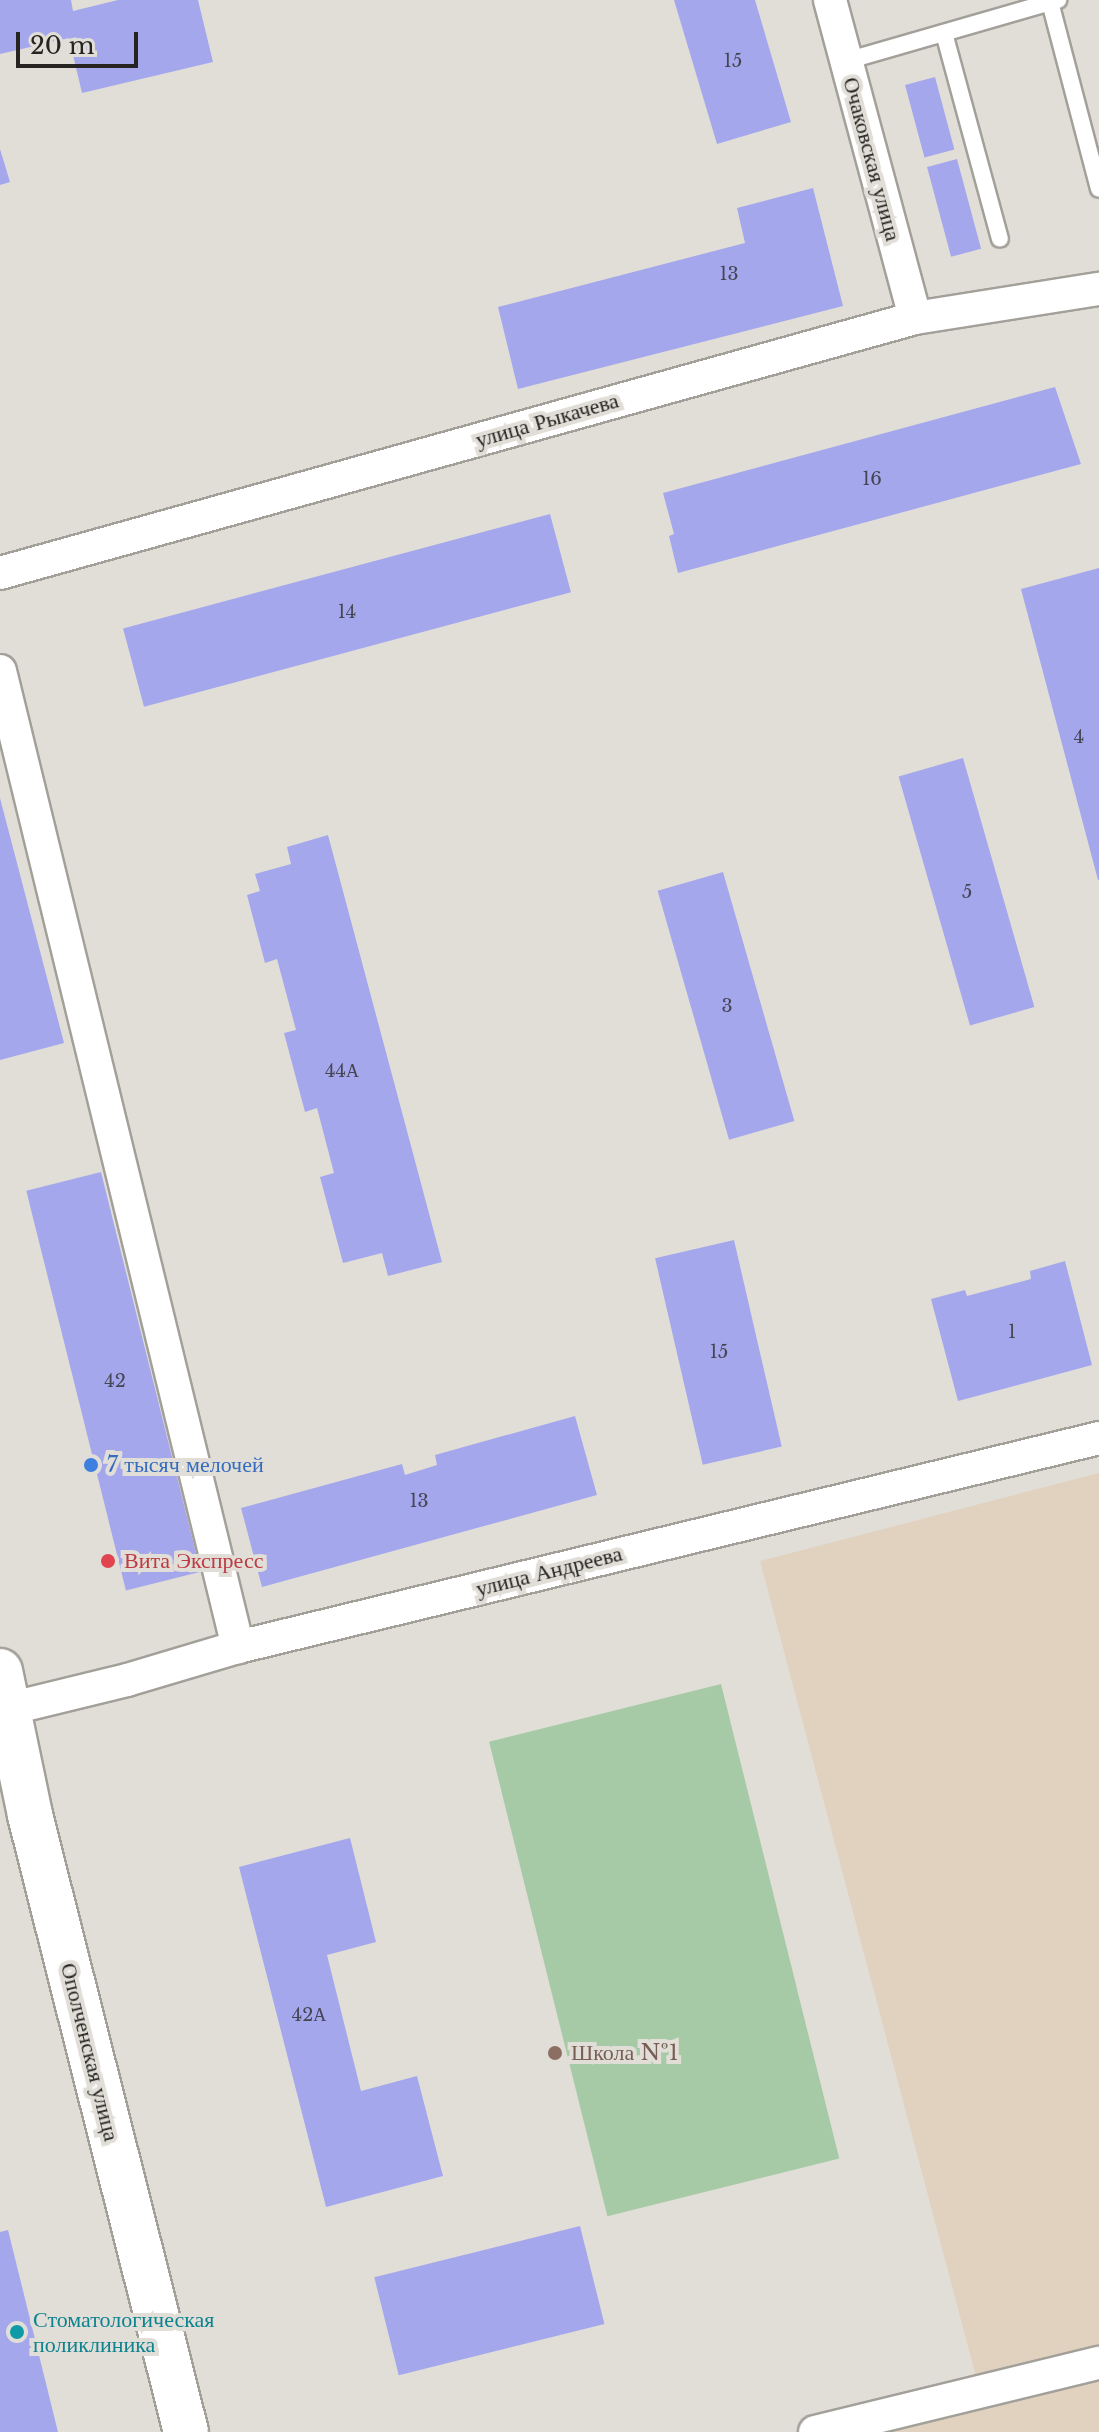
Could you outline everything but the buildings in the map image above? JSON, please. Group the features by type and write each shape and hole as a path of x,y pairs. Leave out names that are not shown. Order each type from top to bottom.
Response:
{"highway":[{"name":"Ополченская улица","path":"3,1697 186,2432"}],"street":[{"name":"Очаковская улица","path":"830,0 915,318"},
{"name":"улица Рыкачева","path":"0,573 915,318 1099,289"},
{"path":"0,671 238,1647"},
{"name":"улица Андреева","path":"3,1697 127,1680 238,1647 1099,1438"},
{"path":"815,2432 1099,2363"}],"lane":[{"path":"846,61 1054,1 1099,189"},
{"path":"944,33 1000,239"}],"shaded area":[{"path":"1099,1473 1099,2432 840,2432 980,2392 760,1561"}],"green space":[{"path":"721,1684 839,2158 607,2216 489,1742"}],"place":[{"name":"7 тысяч мелочей","path":"91,1465"},
{"name":"Вита Экспресс","path":"108,1561"},
{"name":"Школа №1","path":"555,2053"},
{"name":"Стоматологическая поликлиника","path":"17,2332"}]}
